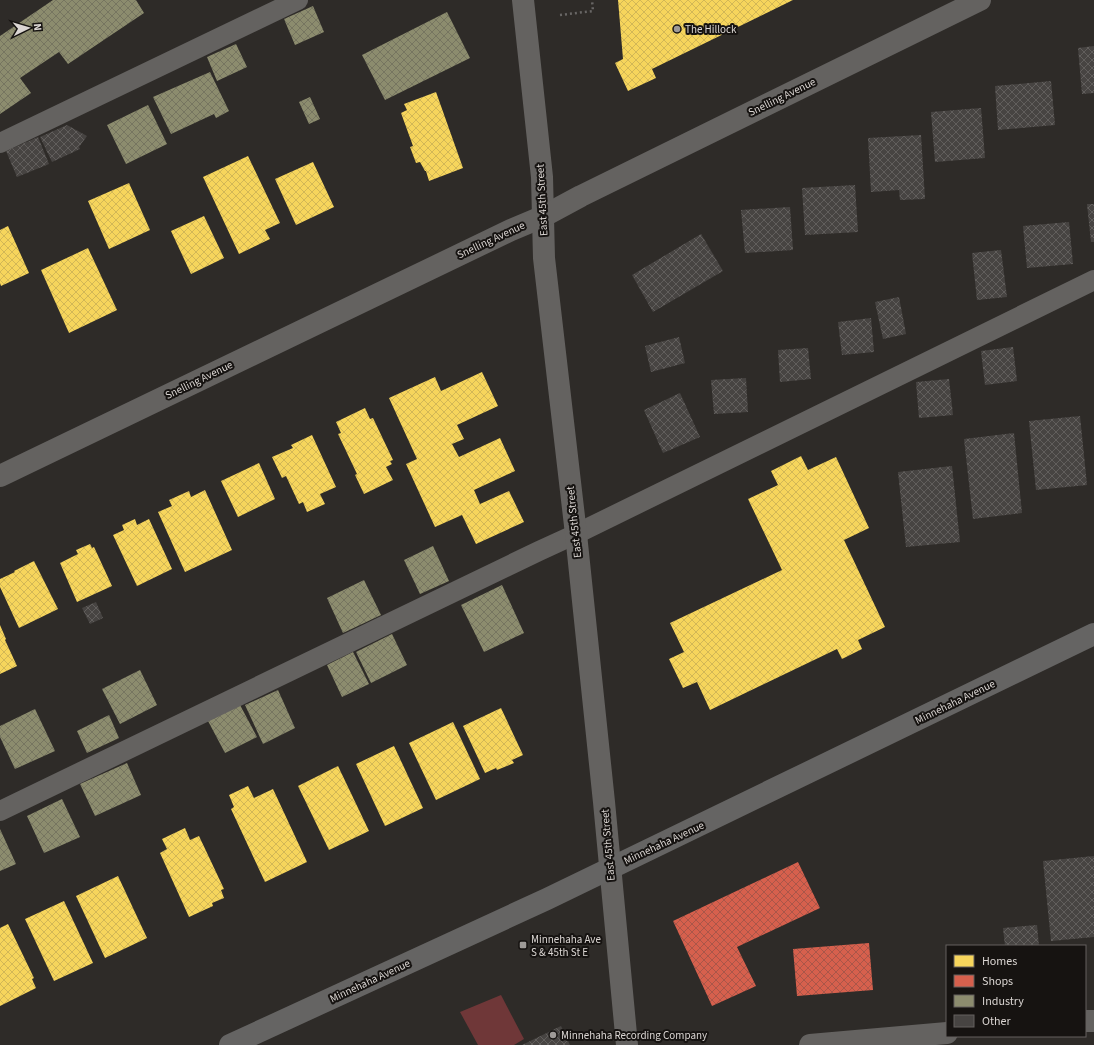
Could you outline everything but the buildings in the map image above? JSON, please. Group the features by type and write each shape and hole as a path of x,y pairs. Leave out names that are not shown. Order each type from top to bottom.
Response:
{"main road":[{"name":"Minnehaha Avenue","path":"230,1045 540,903 1094,634"}],"street":[{"name":"East 45th Street","path":"522,0 542,178 544,258 576,534 604,802 609,869 627,1045"},
{"name":"Snelling Avenue","path":"0,476 542,217 581,196 980,0"},
{"path":"810,1045 946,1033"}],"lane":[{"path":"0,143 298,0"},
{"path":"0,811 576,534 1094,280"}],"path":[{"path":"560,15 593,11 592,0"}],"shaded area":[{"path":"501,995 524,1039 514,1045 478,1045 460,1012"}],"place":[{"name":"The Hillock","path":"677,29"},
{"name":"Minnehaha Ave S & 45th St E","path":"523,945"},
{"name":"Minnehaha Recording Company","path":"553,1035"}]}
